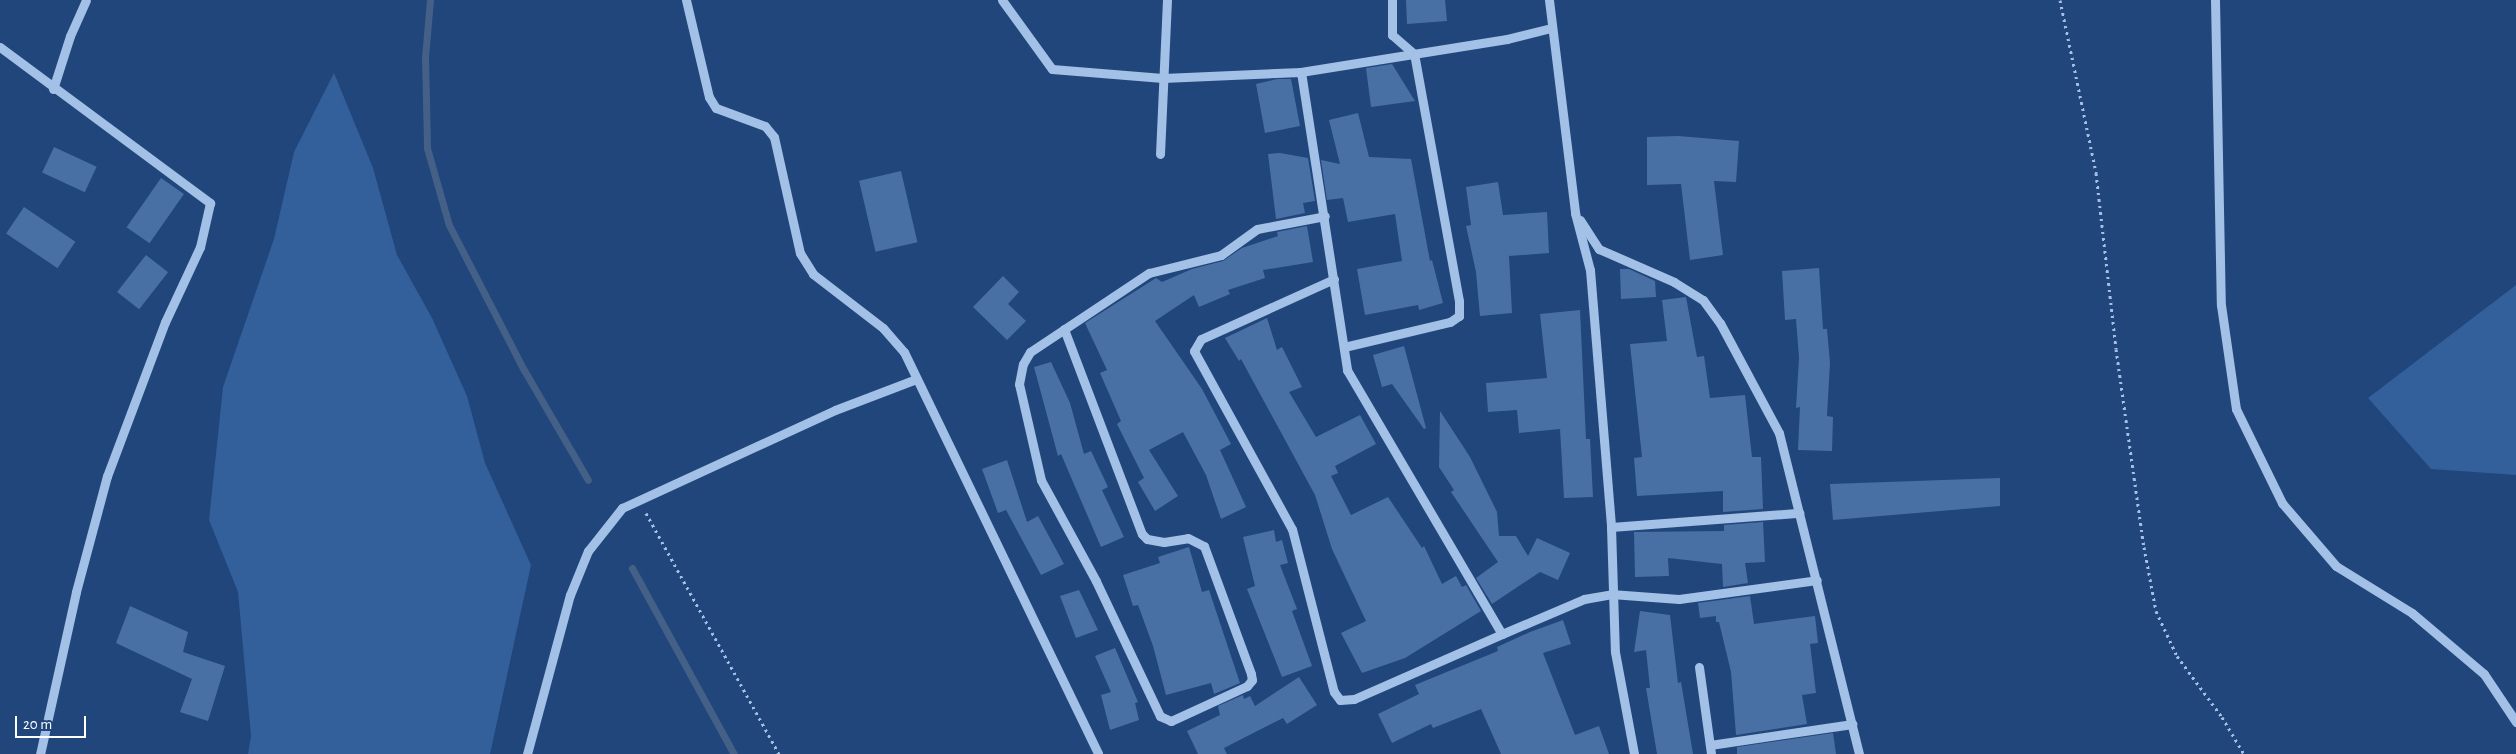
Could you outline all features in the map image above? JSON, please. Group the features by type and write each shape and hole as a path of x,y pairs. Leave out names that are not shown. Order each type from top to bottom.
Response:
{"street":[{"path":"53,89 70,36 86,0"},
{"path":"686,0 709,97 716,108 765,126 774,137 800,253 813,274 882,328 904,352 1098,754"},
{"path":"1002,0 1052,69 1163,78 1301,72 1507,39 1551,28"},
{"path":"1160,154 1167,0"},
{"path":"1344,347 1450,322 1459,316 1459,302 1414,54 1392,35 1392,0"},
{"path":"1549,0 1575,213 1590,270 1611,527 1611,594 1615,652 1634,754"},
{"path":"2215,0 2221,305 2236,409 2282,504 2336,566 2412,613 2484,674 2516,722"},
{"path":"0,47 53,89 210,204 200,247 164,322 108,476 76,592 40,754"},
{"path":"1301,72 1325,216 1347,370 1502,634"},
{"path":"1575,213 1599,249 1674,282 1703,300 1720,323 1779,433 1859,754"},
{"path":"1064,329 1142,534 1155,542 1188,538 1204,546 1251,674 1252,680 1247,686 1171,721 1160,716 1096,581 1041,480 1019,384 1023,364 1030,352 1064,329 1149,273 1221,255 1257,230 1325,216"},
{"path":"1334,279 1201,339 1194,351 1292,529 1334,692 1340,700 1354,699 1584,599 1611,594 1679,599 1816,580"},
{"path":"527,754 570,595 588,551 622,508 835,410 916,379"},
{"path":"1611,527 1799,513"},
{"path":"1699,667 1710,750 1852,724"}],"path":[{"path":"2060,0 2096,173 2116,349 2144,547 2156,611 2177,656 2222,717 2244,754"},
{"path":"639,500 779,754"}],"shaded area":[{"path":"334,73 373,168 397,255 432,318 467,396 485,463 531,565 490,754 248,754 251,736 238,592 209,520 223,387 274,239 294,152"},
{"path":"2516,285 2516,475 2431,469 2368,398"}],"building":[{"path":"1406,0 1445,0 1447,21 1407,24"},
{"path":"1392,64 1415,101 1371,107 1366,68"},
{"path":"1277,79 1291,79 1300,126 1265,133 1256,84"},
{"path":"1358,113 1369,157 1411,159 1430,261 1432,260 1443,303 1419,310 1418,305 1365,315 1357,269 1402,261 1395,214 1348,222 1343,198 1327,200 1321,160 1340,164 1329,120"},
{"path":"1678,136 1739,141 1736,182 1714,181 1723,255 1690,260 1681,184 1647,185 1647,137"},
{"path":"54,147 97,167 85,192 42,172"},
{"path":"1280,153 1308,158 1315,201 1303,203 1305,213 1276,219 1268,154"},
{"path":"901,171 917,242 876,252 859,181"},
{"path":"161,178 184,194 150,243 127,227"},
{"path":"1498,182 1503,215 1547,212 1549,253 1509,256 1512,313 1480,316 1476,272 1466,226 1471,225 1466,187"},
{"path":"24,207 75,242 58,268 6,234"},
{"path":"1307,226 1313,262 1263,270 1265,278 1228,290 1230,294 1199,307 1194,295 1155,321 1202,389 1231,444 1220,450 1246,507 1221,519 1206,475 1183,432 1149,450 1178,496 1155,511 1138,482 1144,478 1117,424 1121,421 1100,373 1107,370 1085,323 1156,278 1162,282 1192,269 1223,261 1242,248 1278,236 1277,232"},
{"path":"146,255 168,272 139,309 117,292"},
{"path":"1819,268 1823,329 1827,329 1830,363 1827,416 1833,417 1832,451 1798,450 1800,407 1796,408 1799,358 1796,319 1785,320 1782,271"},
{"path":"1620,269 1629,269 1655,281 1656,297 1621,299"},
{"path":"1003,276 1019,292 1008,304 1026,321 1007,340 973,307"},
{"path":"1686,297 1697,357 1704,356 1710,398 1745,395 1752,457 1761,457 1763,509 1723,512 1723,491 1637,496 1634,458 1642,457 1630,344 1667,341 1662,300"},
{"path":"1580,310 1586,439 1590,439 1593,497 1564,498 1560,429 1519,433 1517,410 1488,412 1486,383 1547,378 1540,314"},
{"path":"1267,318 1277,350 1282,347 1302,387 1289,392 1316,437 1360,415 1376,444 1335,466 1338,473 1331,476 1351,515 1388,497 1422,548 1424,546 1442,584 1456,576 1462,587 1466,585 1481,611 1405,658 1362,673 1341,633 1366,621 1332,549 1315,495 1241,359 1239,361 1225,338"},
{"path":"1404,346 1426,428 1424,429 1392,384 1382,387 1373,355"},
{"path":"1051,362 1070,403 1084,454 1091,451 1108,487 1102,490 1124,537 1101,547 1061,454 1058,456 1034,367"},
{"path":"1440,411 1470,457 1497,512 1499,536 1516,536 1528,556 1537,538 1570,553 1558,580 1540,572 1492,604 1476,578 1498,562 1451,492 1454,490 1439,467"},
{"path":"1007,460 1027,522 1038,516 1064,564 1041,575 1006,510 998,513 982,469"},
{"path":"2000,478 2000,506 1833,520 1830,484"},
{"path":"1763,522 1765,562 1745,563 1748,583 1723,587 1722,564 1668,558 1669,576 1635,577 1634,532 1724,531 1724,525"},
{"path":"1274,530 1276,542 1282,540 1288,563 1280,565 1297,609 1292,611 1312,666 1282,677 1247,589 1255,586 1243,537"},
{"path":"1189,547 1202,592 1209,590 1240,683 1214,694 1211,683 1166,695 1153,646 1138,605 1133,606 1123,575 1160,563 1158,557"},
{"path":"1079,590 1098,630 1076,638 1060,596"},
{"path":"1750,596 1754,624 1815,616 1818,643 1810,644 1816,693 1802,695 1807,724 1736,735 1731,672 1719,622 1716,622 1716,616 1700,618 1698,603"},
{"path":"130,606 188,632 183,652 225,666 208,721 180,712 192,679 116,643"},
{"path":"1640,611 1670,615 1678,683 1681,682 1693,754 1657,754 1646,688 1650,688 1646,650 1634,652"},
{"path":"1563,620 1571,644 1543,653 1575,735 1599,726 1609,754 1501,754 1481,709 1433,728 1431,724 1392,743 1378,714 1419,694 1415,685 1498,651 1497,647 1530,632"},
{"path":"1115,648 1138,702 1135,703 1139,720 1110,730 1101,695 1111,692 1095,656"},
{"path":"1299,677 1317,705 1287,724 1283,718 1224,748 1227,754 1198,754 1187,731 1220,715 1218,706 1243,695 1244,699 1250,696 1255,706"},
{"path":"1833,733 1836,754 1737,754 1737,747"}],"waterway":[{"path":"430,0 425,57 427,148 449,225 524,370 588,480"},
{"path":"632,568 734,754"}]}
